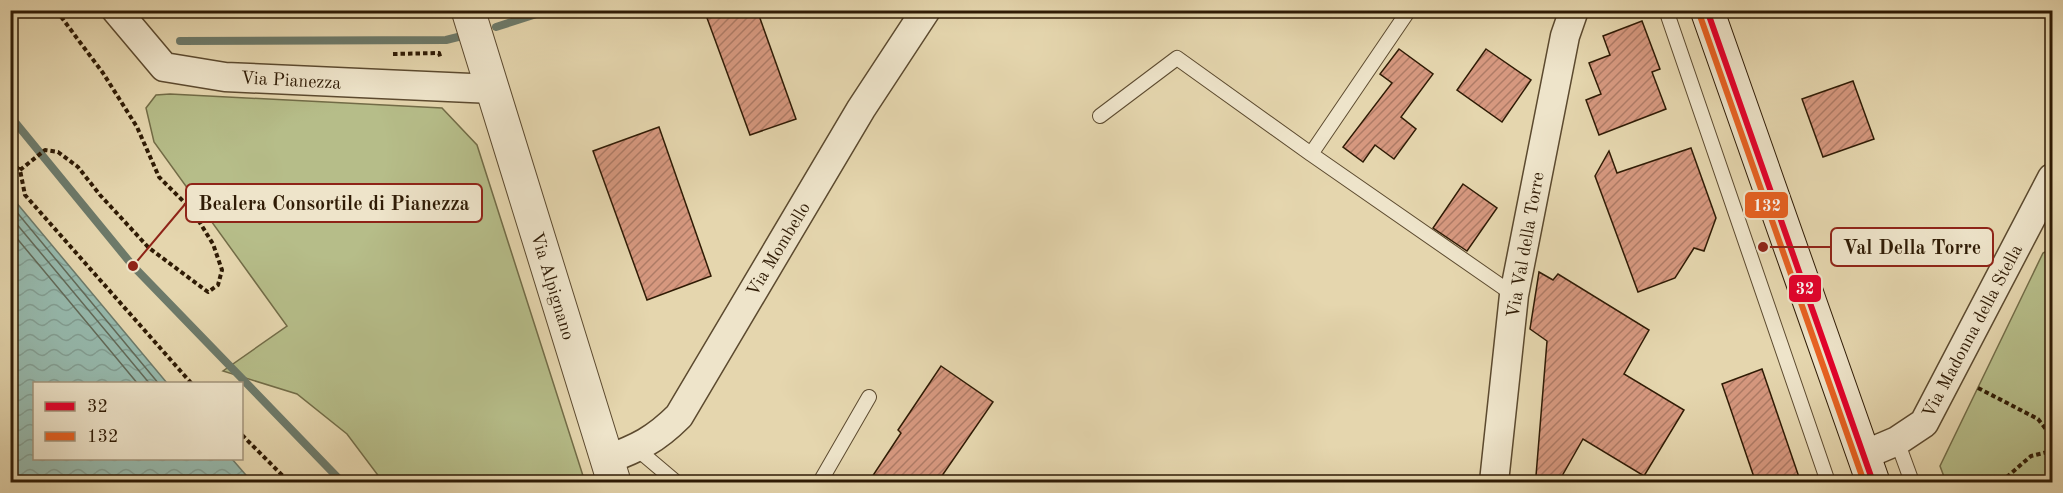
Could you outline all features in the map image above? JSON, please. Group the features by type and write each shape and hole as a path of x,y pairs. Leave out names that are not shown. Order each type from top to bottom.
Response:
{"street":[{"name":"Via Pianezza","path":"116,10 164,67 225,77 493,89"},
{"name":"Via Alpignano","path":"468,10 610,471"},
{"name":"Via Mombello","path":"610,471 637,449 657,437 679,416 861,109 926,10"},
{"name":"Via Val della Torre","path":"1494,483 1514,296 1565,36 1574,10"},
{"path":"1707,10 1869,469"},
{"name":"Via Madonna della Stella","path":"1869,469 1897,441 1924,423 2052,178"}],"lane":[{"path":"1311,154 1408,10"},
{"path":"1666,10 1828,483"},
{"path":"1100,116 1177,58 1514,296"},
{"path":"820,483 869,397"},
{"path":"1897,441 1912,483"},
{"path":"637,449 676,483"}],"path":[{"path":"20,170 45,150 58,152 78,167 100,195 149,248 208,292 218,285 222,270 213,244 192,210 159,177 137,127 103,73 56,10"},
{"path":"392,54 439,53 452,87"},
{"path":"10,162 20,170 26,195 190,382"},
{"path":"1978,388 2037,419 2052,437"},
{"path":"243,436 289,483"},
{"path":"2001,483 2031,456 2052,451"}],"green space":[{"path":"156,95 442,108 477,145 585,482 383,482 347,434 297,394 223,371 287,326 154,142 146,108"},
{"path":"2052,248 2052,482 1946,482 1940,466 2043,253"}],"water":[{"path":"10,195 166,382 33,382 33,460 233,460 252,482 18,482 10,473"}],"building":[{"path":"728,10 757,10 796,119 750,135 707,18"},
{"path":"1642,21 1660,69 1652,72 1666,109 1599,135 1586,100 1601,94 1589,63 1610,55 1603,36"},
{"path":"1399,49 1433,74 1401,117 1416,129 1394,159 1375,145 1363,162 1343,147 1392,83 1380,74"},
{"path":"1486,49 1531,80 1502,122 1457,90"},
{"path":"1853,81 1874,139 1823,157 1802,99"},
{"path":"659,127 711,276 647,300 593,151"},
{"path":"1691,148 1716,218 1704,251 1694,248 1675,278 1638,292 1595,176 1609,151 1617,173"},
{"path":"1463,184 1497,208 1467,251 1433,228"},
{"path":"1539,272 1553,280 1558,274 1649,330 1624,374 1684,410 1644,476 1583,439 1558,483 1546,483 1536,476 1547,341 1530,329"},
{"path":"941,366 993,402 937,483 868,483 901,433 898,430"},
{"path":"1762,369 1801,483 1756,483 1722,384"}],"waterway":[{"path":"496,27 549,10"},
{"path":"180,41 446,40 462,36"},
{"path":"10,116 133,266 342,482"}],"transit line":[{"name":"32","path":"1707,10 1873,482"},
{"name":"132","path":"1699,13 1864,482"}],"place":[{"name":"Val Della Torre","path":"1763,247"},
{"name":"Bealera Consortile di Pianezza","path":"133,266"}]}
